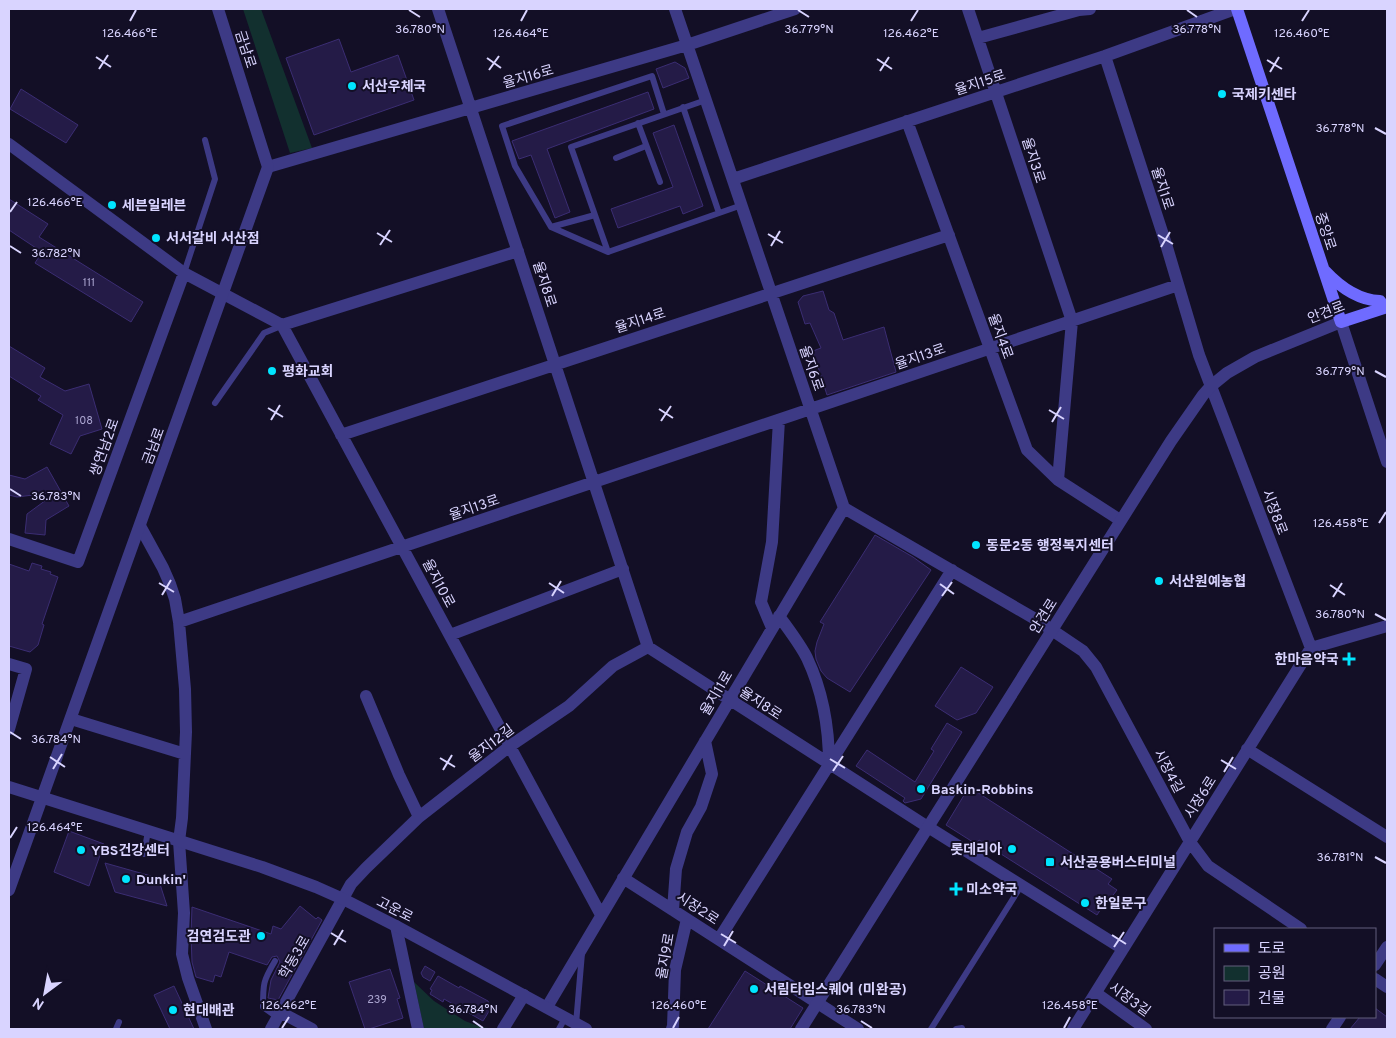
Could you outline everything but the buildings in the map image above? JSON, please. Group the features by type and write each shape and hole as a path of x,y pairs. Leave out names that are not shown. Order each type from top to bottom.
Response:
{"main road":[{"name":"중앙로","path":"1236,9 1341,322"},
{"path":"1323,269 1349,291 1361,297 1380,302 1386,307"},
{"name":"안견로","path":"1341,322 1386,307"}],"street":[{"name":"금남로","path":"9,890 268,167 218,9"},
{"name":"율지8로","path":"438,9 648,647 928,827 1123,949"},
{"name":"율지6로","path":"675,9 844,508"},
{"name":"율지16로","path":"268,167 687,45 795,9"},
{"name":"율지3로","path":"968,9 1072,321"},
{"path":"978,38 1079,10 1090,9"},
{"name":"율지15로","path":"732,179 1105,56 1236,9"},
{"name":"율지1로","path":"1105,56 1199,355 1211,386"},
{"name":"율지4로","path":"907,121 1026,450 1058,480 1120,520"},
{"path":"10,148 184,274 282,325 518,251"},
{"name":"율지14로","path":"341,435 949,235"},
{"name":"쌍연남2로","path":"9,539 78,562 184,274"},
{"name":"율지13로","path":"179,622 1178,285"},
{"path":"1058,480 1072,321"},
{"name":"안견로","path":"801,1029 1120,520 1190,413 1211,386 1227,373 1246,362 1341,322"},
{"name":"중앙로","path":"1341,322 1387,462"},
{"name":"율지10로","path":"282,325 601,914"},
{"name":"시장8로","path":"1211,386 1311,648"},
{"path":"772,628 761,602 772,542 779,420"},
{"path":"844,508 1052,629"},
{"name":"율지11로","path":"546,1007 844,508"},
{"path":"140,526 170,584 179,622 185,689 186,732 182,818 179,841 184,913 183,959 206,1029"},
{"path":"450,636 623,569"},
{"path":"718,939 952,570"},
{"path":"779,616 807,658 818,687 830,739 830,764"},
{"path":"1311,648 1387,626"},
{"name":"시장4길","path":"1052,629 1084,651 1092,661 1190,842 1208,866 1300,928"},
{"name":"율지12길","path":"343,899 351,884 419,817 510,746 569,706 613,666 648,647"},
{"name":"시장6로","path":"1073,1029 1311,648"},
{"path":"9,664 26,669 9,729"},
{"path":"366,696 399,776 419,817"},
{"path":"71,719 185,754"},
{"path":"673,910 676,869 687,832 701,807 712,774 705,741"},
{"path":"1247,750 1387,837"},
{"name":"고운로","path":"9,787 280,873 343,899 576,1024"},
{"name":"시장2로","path":"623,878 858,1029"},
{"name":"학동3로","path":"270,1029 343,899"},
{"name":"율지9로","path":"672,1029 674,970 687,919"},
{"path":"396,926 418,1029"},
{"path":"1376,964 1387,947"},
{"path":"1376,980 1387,988"},
{"name":"시장3길","path":"1096,992 1146,1029"},
{"path":"503,1029 524,995"},
{"path":"278,1014 312,1029"},
{"path":"1332,1029 1339,1018"}],"lane":[{"path":"664,114 652,76 502,126 515,166 551,227 608,252 742,205"},
{"path":"608,252 570,147 706,100"},
{"path":"683,107 718,213"},
{"path":"638,123 660,182"},
{"path":"184,274 214,179 205,140"},
{"path":"616,158 646,146"},
{"path":"551,227 594,215"},
{"path":"215,403 264,333 282,325"},
{"path":"144,854 148,831"},
{"path":"931,1029 1021,886"},
{"path":"559,1029 576,1024 583,945"},
{"path":"275,961 263,986 263,1007 278,1014"},
{"path":"116,1029 119,1022"}],"green space":[{"path":"243,9 261,9 312,148 290,153"},
{"path":"414,982 434,1001 465,1021 481,1027 496,1029 424,1029"}],"place":[{"name":"서산우체국","path":"352,86"},
{"name":"국제키센타","path":"1222,94"},
{"name":"세븐일레븐","path":"112,205"},
{"name":"서서갈비 서산점","path":"156,238"},
{"name":"평화교회","path":"272,371"},
{"name":"동문2동 행정복지센터","path":"976,545"},
{"name":"서산원예농협","path":"1159,581"},
{"name":"한마음약국","path":"1349,659"},
{"name":"Baskin-Robbins","path":"921,789"},
{"name":"롯데리아","path":"1012,849"},
{"name":"YBS건강센터","path":"81,850"},
{"name":"서산공용버스터미널","path":"1050,862"},
{"name":"Dunkin'","path":"126,879"},
{"name":"미소약국","path":"956,889"},
{"name":"한일문구","path":"1085,903"},
{"name":"검연검도관","path":"261,936"},
{"name":"서림타임스퀘어 (미완공)","path":"754,989"},
{"name":"현대배관","path":"173,1010"}]}
